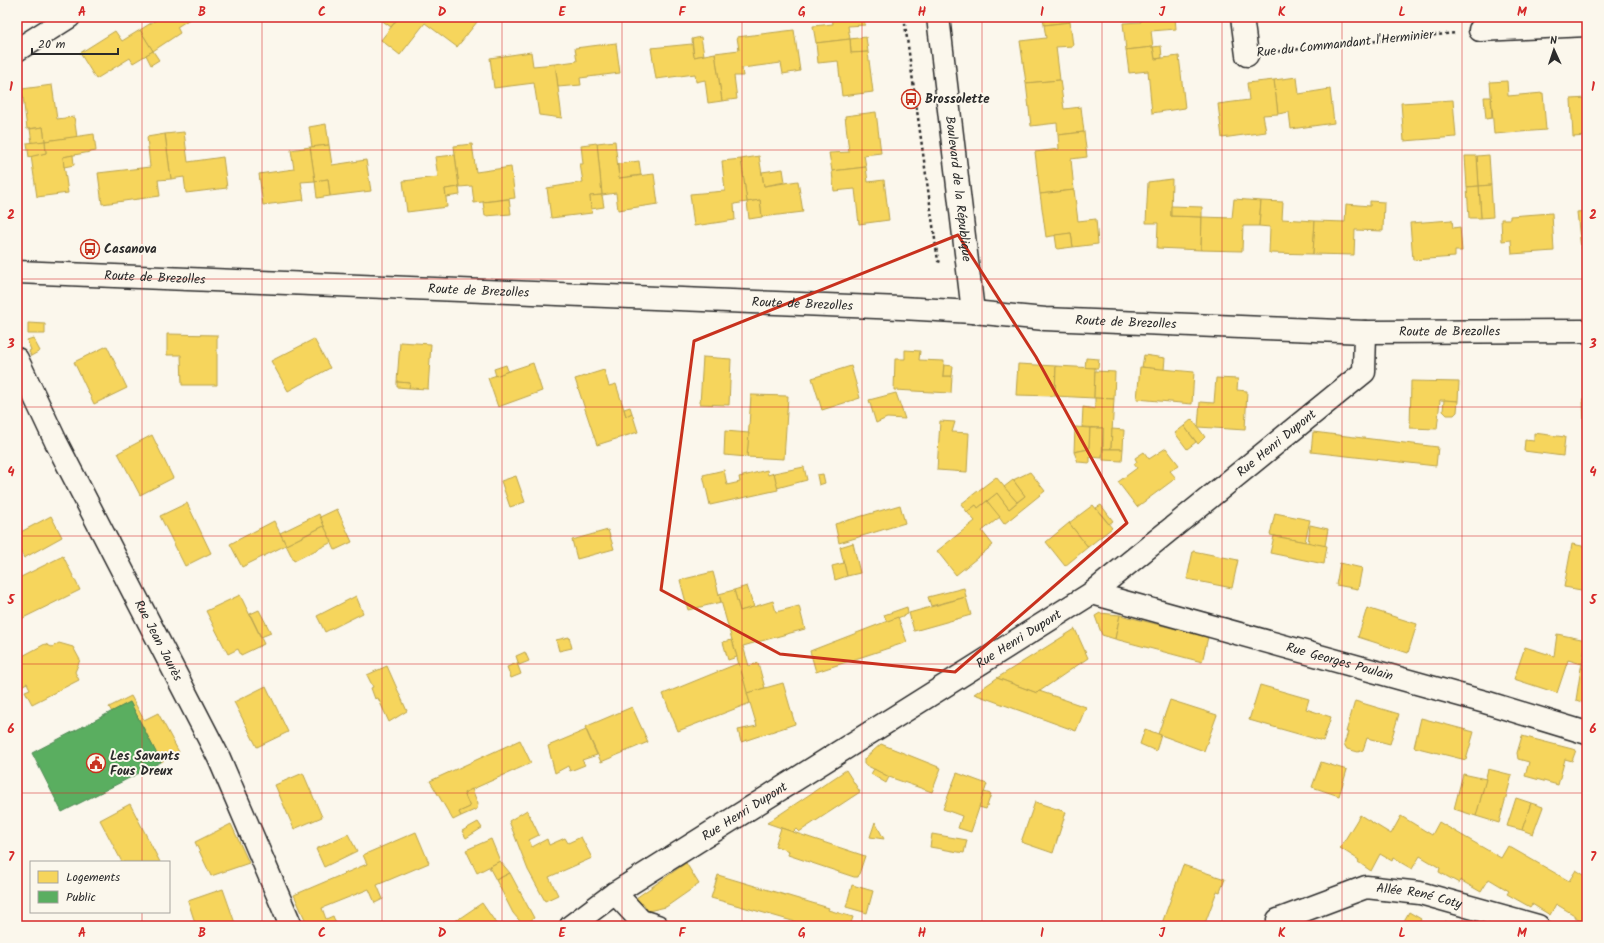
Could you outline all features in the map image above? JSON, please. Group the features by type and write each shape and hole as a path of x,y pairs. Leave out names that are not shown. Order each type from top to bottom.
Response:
{"street":[{"path":"17,50 69,17"},
{"name":"Boulevard de la République","path":"938,17 970,272 973,312"},
{"path":"1242,17 1248,55"},
{"path":"1480,30 1587,25"},
{"name":"Route de Brezolles","path":"17,272 973,312 1045,319 1365,332 1587,331"},
{"name":"Rue Henri Dupont","path":"571,926 615,893 1092,593 1364,372 1365,332"},
{"name":"Rue Jean Jaurès","path":"17,359 56,442 219,758 290,926"},
{"name":"Rue Georges Poulain","path":"1092,593 1477,700 1587,733"},
{"name":"Allée René Coty","path":"1278,920 1366,887 1420,893 1538,926"},
{"path":"615,893 641,921 657,926"}],"path":[{"path":"904,17 938,261 970,272"},
{"name":"Rue du Commandant l'Herminier","path":"1248,55 1480,30"}],"highlighted area":[{"path":"958,235 1036,357 1127,523 955,672 780,654 661,590 694,341"}],"building: Logements":[{"path":"158,17 193,17 177,27 180,33 153,51 140,30 159,18"},
{"path":"377,17 399,17 391,27"},
{"path":"399,17 470,17 477,22 457,47 425,23 400,55 381,40"},
{"path":"832,17 864,17 865,25 848,26 850,39 816,43 813,26 833,24"},
{"path":"1043,17 1070,17 1070,22 1044,25"},
{"path":"1140,17 1175,17 1176,29 1151,31 1153,47 1126,50 1123,23 1141,22"},
{"path":"1070,22 1073,46 1056,47 1060,80 1026,83 1020,41 1046,38 1044,25"},
{"path":"140,30 153,51 133,63 130,58 96,79 80,53 115,31 122,41"},
{"path":"794,30 800,71 783,74 781,63 742,68 743,76 734,76 737,99 722,101 715,53 739,50 737,37"},
{"path":"701,37 704,55 694,57 692,39"},
{"path":"866,37 868,52 851,53 850,39"},
{"path":"850,39 851,53 868,52 873,92 842,96 838,61 818,63 816,43"},
{"path":"616,43 620,73 580,78 581,85 558,87 555,64 577,61 575,48"},
{"path":"692,44 694,57 715,53 722,101 708,103 705,80 696,82 695,74 656,79 651,48"},
{"path":"1161,46 1162,58 1155,59 1153,47"},
{"path":"1153,47 1155,59 1179,56 1185,108 1152,113 1148,71 1129,73 1126,50"},
{"path":"153,51 159,60 151,65 146,55"},
{"path":"531,52 533,66 555,64 562,118 539,115 534,83 494,88 490,58"},
{"path":"1297,77 1299,94 1330,89 1334,123 1291,129 1289,112 1278,114 1274,80"},
{"path":"1060,80 1064,109 1081,107 1084,132 1058,135 1057,123 1031,126 1026,83"},
{"path":"1274,80 1278,114 1263,115 1266,132 1222,138 1218,104 1249,100 1247,83"},
{"path":"1507,81 1508,96 1543,93 1546,130 1494,134 1490,82"},
{"path":"52,85 57,119 74,117 77,137 45,141 43,127 27,129 22,89"},
{"path":"1484,97 1491,97 1492,118 1486,119"},
{"path":"1587,98 1587,136 1573,137 1571,99"},
{"path":"1453,100 1456,137 1404,141 1401,103"},
{"path":"876,112 881,153 864,155 866,167 832,171 829,153 849,152 845,116"},
{"path":"326,124 329,145 312,147 309,127"},
{"path":"43,127 45,141 32,143 30,129"},
{"path":"184,132 188,162 223,157 227,188 186,193 184,177 171,179 165,134"},
{"path":"1084,132 1087,157 1071,159 1074,190 1040,194 1035,152 1059,149 1058,135"},
{"path":"94,134 96,151 63,157 68,193 37,197 31,156 46,153 45,141"},
{"path":"165,134 171,179 158,180 160,196 102,204 98,173 150,167 147,137"},
{"path":"45,141 46,153 29,157 27,143"},
{"path":"615,141 619,178 654,174 658,204 618,210 616,193 602,195 597,143"},
{"path":"597,143 602,195 590,196 592,213 551,218 547,188 583,182 580,164 583,164 581,145"},
{"path":"472,144 476,172 511,167 515,198 474,203 472,186 459,187 454,146"},
{"path":"329,145 332,165 366,160 371,191 330,196 328,179 315,181 310,147"},
{"path":"310,147 315,181 301,182 304,200 263,205 259,174 294,169 291,150"},
{"path":"73,155 74,165 64,167 63,157"},
{"path":"455,155 459,187 445,189 447,207 407,212 403,181 438,177 435,157"},
{"path":"1489,155 1491,185 1479,186 1477,156"},
{"path":"759,156 764,186 798,181 803,212 762,217 760,200 747,202 741,159"},
{"path":"1465,156 1477,156 1479,186 1467,187"},
{"path":"741,159 747,202 734,204 735,220 694,226 690,194 725,191 722,161"},
{"path":"639,161 641,175 619,178 618,164"},
{"path":"866,167 868,182 884,180 889,220 859,224 855,189 834,191 832,171"},
{"path":"783,169 785,182 764,186 762,172"},
{"path":"328,179 330,196 317,198 315,181"},
{"path":"1172,179 1171,216 1202,217 1201,250 1157,248 1158,223 1146,223 1148,182"},
{"path":"1491,185 1493,217 1481,218 1479,186"},
{"path":"1479,186 1481,218 1469,218 1467,187"},
{"path":"459,187 460,195 446,197 445,189"},
{"path":"1074,190 1078,221 1096,219 1098,244 1073,247 1071,233 1046,237 1040,194"},
{"path":"602,195 604,207 591,209 590,196"},
{"path":"509,199 511,214 485,216 483,202"},
{"path":"1234,199 1261,201 1259,226 1243,226 1242,251 1201,250 1202,217 1232,218"},
{"path":"760,200 762,217 749,219 747,202"},
{"path":"1261,201 1283,202 1282,219 1315,221 1313,254 1269,253 1270,227 1259,226"},
{"path":"1370,201 1384,202 1383,231 1355,230 1354,255 1313,254 1315,221 1345,222 1346,204 1370,206"},
{"path":"1171,206 1202,207 1202,217 1171,216"},
{"path":"1587,211 1587,248 1581,249 1577,212"},
{"path":"1552,213 1554,251 1512,254 1511,240 1502,241 1501,219 1510,219 1510,216"},
{"path":"1452,220 1453,228 1460,227 1462,251 1455,251 1455,257 1413,260 1410,223"},
{"path":"1071,233 1073,247 1057,249 1055,235"},
{"path":"28,323 45,324 45,334 28,334"},
{"path":"167,334 217,335 217,385 182,385 181,355 167,355"},
{"path":"33,338 40,351 31,356 29,351 31,350 27,340"},
{"path":"314,339 330,368 288,391 271,361"},
{"path":"400,342 431,344 428,389 409,388 410,383 397,382"},
{"path":"107,346 127,388 94,404 74,362"},
{"path":"905,350 920,351 919,360 944,361 943,376 952,376 951,393 894,390 895,359 905,359"},
{"path":"1144,355 1165,358 1164,370 1142,367"},
{"path":"703,357 731,359 729,405 700,404"},
{"path":"1086,358 1099,359 1098,368 1085,368"},
{"path":"533,363 542,391 498,407 488,378"},
{"path":"1018,364 1056,366 1055,396 1016,395"},
{"path":"506,365 508,371 496,376 494,369"},
{"path":"944,365 953,366 952,376 943,376"},
{"path":"851,366 860,398 822,410 812,378"},
{"path":"1056,366 1095,368 1094,398 1055,396"},
{"path":"1140,367 1194,372 1192,404 1137,399"},
{"path":"604,370 609,386 616,384 626,416 632,413 638,432 597,445 575,379"},
{"path":"1095,371 1115,372 1114,399 1094,398"},
{"path":"1216,378 1238,379 1237,390 1247,391 1245,430 1198,427 1200,402 1214,403"},
{"path":"1411,381 1459,382 1458,401 1440,400 1437,429 1410,428"},
{"path":"397,382 410,383 409,388 397,387"},
{"path":"896,393 905,419 887,418 876,423 869,400"},
{"path":"751,395 788,396 784,459 747,457"},
{"path":"1095,398 1114,399 1111,449 1103,449 1103,428 1082,427 1083,407 1095,409"},
{"path":"1583,399 1587,399 1587,425 1584,425"},
{"path":"1444,400 1458,401 1457,412 1454,415 1447,415 1443,411"},
{"path":"630,407 632,413 626,416 624,409"},
{"path":"1192,419 1205,437 1198,444 1184,426"},
{"path":"940,421 955,422 952,432 969,433 967,472 937,470"},
{"path":"1584,425 1587,425 1587,436 1584,436"},
{"path":"1184,426 1196,442 1187,449 1175,433"},
{"path":"1075,427 1090,428 1089,449 1074,452"},
{"path":"1090,428 1103,428 1102,458 1090,457 1090,463 1078,462 1074,452 1089,449"},
{"path":"1112,429 1124,430 1123,449 1111,449"},
{"path":"725,431 749,433 747,457 724,455"},
{"path":"1313,432 1438,447 1436,466 1311,452"},
{"path":"1534,433 1565,437 1563,456 1524,451 1525,440 1534,441"},
{"path":"152,435 173,478 140,495 118,453"},
{"path":"1166,448 1179,465 1170,471 1176,478 1137,507 1118,482 1137,468 1134,464 1137,462 1135,458 1144,452 1149,459"},
{"path":"1103,449 1123,449 1122,461 1103,460"},
{"path":"804,467 807,480 777,488 774,473"},
{"path":"724,470 727,485 740,482 739,477 767,470 768,475 774,473 778,490 710,505 703,475"},
{"path":"1030,472 1045,491 1004,524 987,501 997,493 1009,509 1025,496 1013,480"},
{"path":"823,474 825,483 819,485 817,475"},
{"path":"516,476 525,502 510,507 501,481"},
{"path":"996,477 1017,502 1009,509 997,493 978,508 976,505 967,512 961,504"},
{"path":"1013,480 1025,496 1017,502 1004,487"},
{"path":"987,501 1000,517 982,531 993,545 956,575 937,551 975,521 967,512 976,505 978,508"},
{"path":"187,503 211,553 185,566 160,516"},
{"path":"900,505 905,523 839,543 835,524"},
{"path":"1093,505 1112,528 1088,547 1069,523"},
{"path":"1101,505 1113,521 1109,524 1096,508"},
{"path":"337,509 352,542 335,550 320,517"},
{"path":"1275,513 1310,520 1305,542 1270,535"},
{"path":"319,514 324,526 286,545 280,533"},
{"path":"51,516 62,537 24,558 17,545 17,534"},
{"path":"274,521 286,545 242,567 230,544"},
{"path":"1069,523 1088,547 1065,566 1046,542"},
{"path":"1310,525 1328,529 1325,546 1308,543"},
{"path":"324,526 332,542 294,561 286,545"},
{"path":"608,530 614,549 577,559 572,540"},
{"path":"1274,536 1327,546 1324,564 1270,553"},
{"path":"853,543 860,573 847,576 840,547"},
{"path":"1572,544 1587,547 1587,591 1564,587"},
{"path":"1193,551 1238,560 1232,588 1187,579"},
{"path":"63,556 80,590 17,621 17,579"},
{"path":"844,563 847,576 835,580 832,566"},
{"path":"1340,563 1362,568 1358,589 1336,585"},
{"path":"713,572 721,602 688,610 680,580"},
{"path":"747,586 754,607 740,611 734,590"},
{"path":"964,588 966,597 931,606 928,597"},
{"path":"734,590 740,611 773,601 776,612 799,606 805,629 743,646 749,666 758,663 765,688 747,693 719,594"},
{"path":"240,595 264,644 241,655 238,649 228,654 206,611"},
{"path":"356,596 363,613 325,632 317,616"},
{"path":"966,597 971,615 914,631 909,613"},
{"path":"907,607 908,614 887,622 884,615"},
{"path":"1367,608 1417,624 1408,653 1358,637"},
{"path":"259,610 271,633 261,637 250,614"},
{"path":"1100,613 1120,615 1115,639 1102,635 1095,616"},
{"path":"1120,615 1208,637 1202,662 1115,639"},
{"path":"898,617 907,642 816,672 810,651"},
{"path":"1075,629 1088,658 1037,693 997,678"},
{"path":"1557,634 1586,640 1582,664 1568,660 1557,693 1514,679 1525,647 1554,656"},
{"path":"569,637 572,648 559,651 556,640"},
{"path":"732,640 737,657 728,660 723,642"},
{"path":"59,643 73,647 80,660 75,672 79,680 32,704 25,691 30,689 27,683 19,687 17,683 17,659 45,644 52,647"},
{"path":"525,652 529,661 519,665 516,656"},
{"path":"517,663 521,674 511,678 507,667"},
{"path":"739,663 750,703 678,731 663,694"},
{"path":"1582,664 1587,665 1587,670 1581,668"},
{"path":"387,666 407,711 389,722 378,698 375,699 371,688 373,687 367,675"},
{"path":"1581,668 1587,670 1587,704 1576,700"},
{"path":"997,678 1037,693 1039,691 1086,707 1076,731 974,694"},
{"path":"783,683 795,724 741,742 738,730 757,726 747,693"},
{"path":"1260,685 1309,699 1306,709 1331,717 1323,741 1249,720"},
{"path":"266,686 288,732 257,747 234,702"},
{"path":"131,696 144,720 158,713 179,752 161,762 130,702 112,712 109,707"},
{"path":"1170,700 1217,715 1204,751 1158,734"},
{"path":"1355,701 1399,714 1390,744 1367,738 1363,750 1358,752 1347,749 1344,744 1348,732 1346,732"},
{"path":"632,707 648,742 601,762 585,727"},
{"path":"1421,718 1474,732 1466,760 1414,747"},
{"path":"1145,729 1161,735 1156,751 1140,744"},
{"path":"586,730 597,755 582,760 585,765 570,771 568,766 555,773 548,746"},
{"path":"1522,736 1576,750 1572,761 1565,759 1558,785 1525,776 1529,762 1518,759 1517,753"},
{"path":"520,740 531,763 464,793 470,807 459,812 461,816 453,820 430,781"},
{"path":"881,744 941,768 932,792 889,777 864,764 864,759"},
{"path":"1321,762 1347,770 1339,796 1312,787"},
{"path":"874,769 889,777 886,783 871,774"},
{"path":"1488,769 1512,775 1499,823 1476,816"},
{"path":"846,770 860,792 799,832 796,829 793,832 767,823"},
{"path":"303,773 322,817 294,829 275,785"},
{"path":"957,773 987,784 971,832 958,828 962,816 943,809"},
{"path":"1463,774 1486,779 1476,816 1454,809"},
{"path":"472,789 478,804 477,809 461,816 459,812 470,807 464,793"},
{"path":"984,792 991,794 986,809 979,807"},
{"path":"1516,798 1531,803 1522,830 1507,826"},
{"path":"1035,802 1066,812 1053,853 1021,842"},
{"path":"1531,803 1543,807 1533,834 1522,830"},
{"path":"130,804 159,861 121,861 100,820"},
{"path":"527,810 539,835 529,840 532,847 547,839 549,845 565,838 568,843 581,837 592,858 549,877 558,895 545,901 528,870 509,821"},
{"path":"1360,815 1391,834 1401,816 1432,835 1439,822 1501,858 1508,846 1569,881 1576,870 1587,877 1587,924 1575,918 1576,916 1556,904 1550,915 1532,904 1530,907 1507,894 1509,891 1489,879 1481,892 1460,880 1459,883 1439,872 1440,868 1420,856 1412,869 1393,858 1392,861 1380,854 1371,871 1358,862 1359,860 1340,848"},
{"path":"478,822 482,828 466,838 462,831"},
{"path":"875,822 884,839 870,837"},
{"path":"231,824 249,863 211,876 195,842"},
{"path":"781,828 865,856 858,877 788,855 789,851 775,846"},
{"path":"416,832 429,863 377,885 383,899 375,903 369,889 322,908 326,919 333,916 337,926 308,926 294,895 367,864 363,855"},
{"path":"348,834 357,851 324,867 316,849"},
{"path":"932,834 967,840 964,853 930,847"},
{"path":"491,839 500,861 477,873 466,850"},
{"path":"500,861 510,873 496,880 489,867"},
{"path":"686,863 699,884 666,907 648,911 643,903 639,907 635,901 636,898"},
{"path":"1183,865 1225,879 1220,892 1217,891 1204,926 1161,926"},
{"path":"510,873 534,918 524,926 513,913 496,880"},
{"path":"718,875 829,908 828,910 853,917 850,926 810,926 711,898"},
{"path":"852,885 873,891 867,913 846,907"},
{"path":"223,889 236,926 196,926 188,901"},
{"path":"482,903 498,926 461,926 457,920"},
{"path":"1409,912 1421,919 1420,921 1428,926 1401,926"},
{"path":"457,920 461,926 443,926"},
{"path":"1445,921 1455,926 1442,926"}],"building: Public":[{"path":"130,702 161,762 62,812 32,753"}],"place":[{"name":"Brossolette","path":"911,99"},
{"name":"Casanova","path":"90,249"},
{"name":"Les Savants Fous Dreux","path":"96,763"}]}
